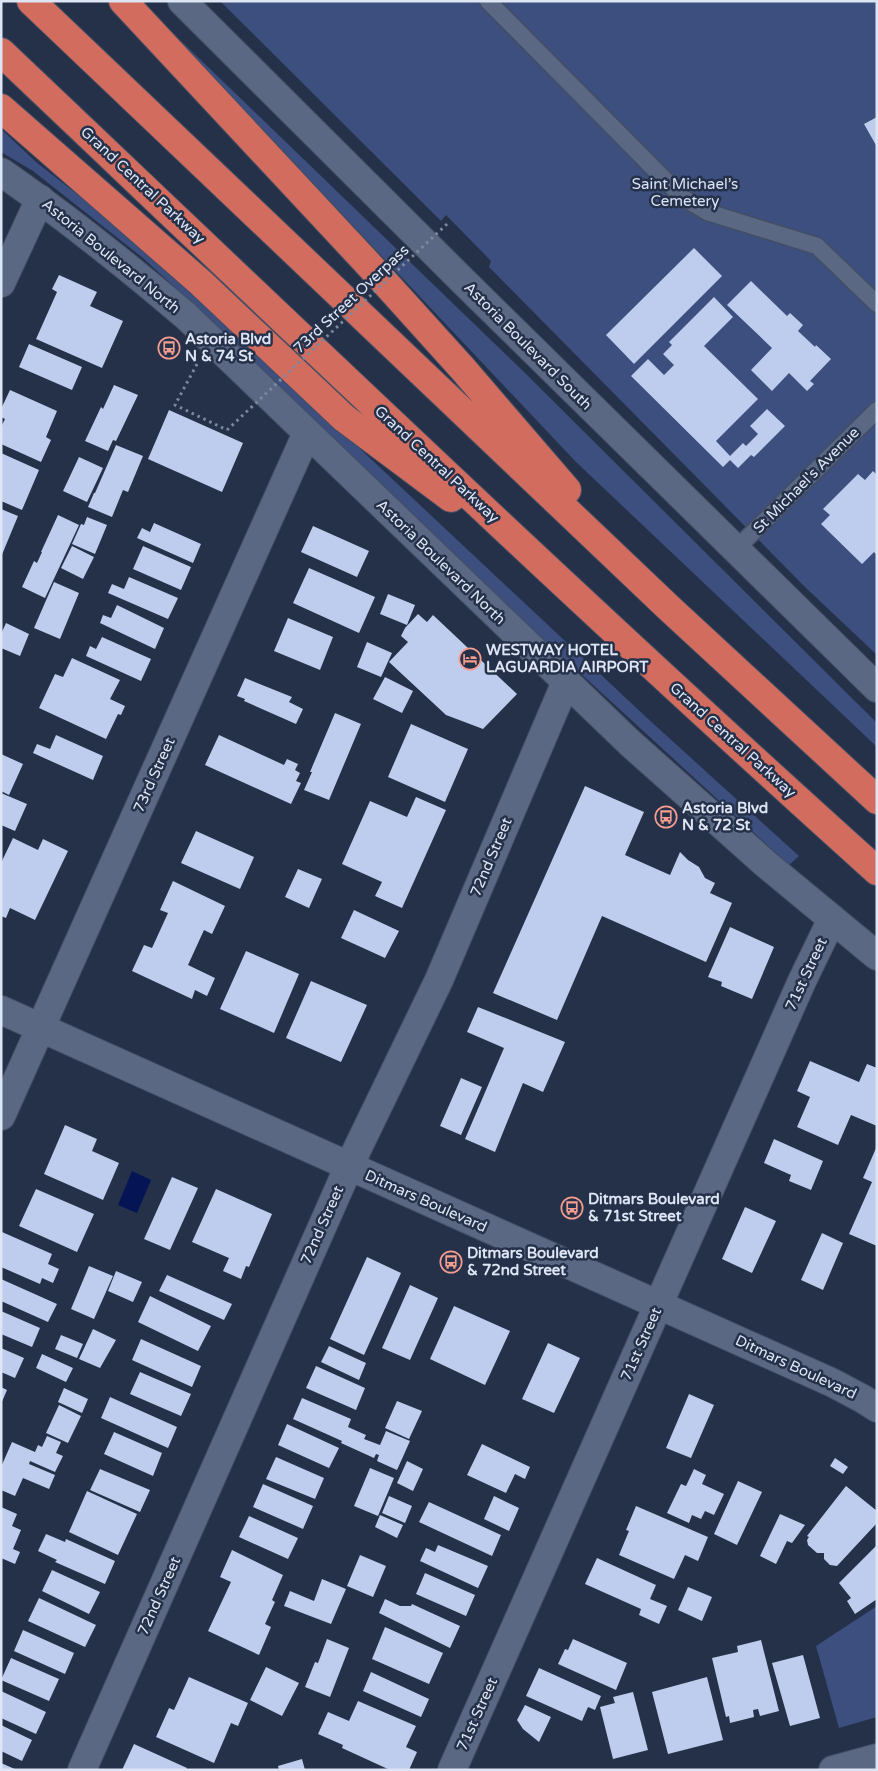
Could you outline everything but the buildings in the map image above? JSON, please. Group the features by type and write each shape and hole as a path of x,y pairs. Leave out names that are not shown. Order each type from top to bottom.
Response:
{"highway":[{"path":"30,1 669,608 877,800"},
{"path":"123,1 372,267 463,369 669,608"},
{"name":"Grand Central Parkway","path":"1,52 557,578 708,719 877,871"},
{"path":"1,108 201,283 344,418 557,578"}],"street":[{"name":"Astoria Boulevard South","path":"182,1 735,550 877,688"},
{"name":"Astoria Boulevard North","path":"1,172 40,199 146,282 210,339 630,743 746,847 877,956"},
{"path":"1,283 40,199"},
{"name":"73rd Street","path":"1,1116 307,433"},
{"name":"72nd Street","path":"82,1770 348,1166 439,980 566,682"},
{"name":"71st Street","path":"452,1770 802,981 832,919"},
{"name":"Ditmars Boulevard","path":"1,1010 833,1383 863,1398 877,1408"},
{"path":"833,1770 877,1758"}],"lane":[{"path":"488,1 682,197 707,212 817,246 877,304"},
{"name":"St Michael's Avenue","path":"735,550 877,410"}],"path":[{"name":"73rd Street Overpass","path":"210,339 175,405 227,430 447,224"}],"green space":[{"name":"Saint Michael’s Cemetery","path":"220,1 877,1 877,655 805,587 489,267 491,261 446,215 441,221"},
{"path":"150,11 521,369 877,723 877,747 576,462"},
{"path":"1,129 36,162 146,248 646,717 799,856 789,865 518,616 220,329 143,258 33,171 1,152"},
{"path":"877,1606 877,1717 839,1728 816,1646"}],"shaded area":[{"path":"132,1171 151,1180 137,1213 118,1205"}],"place":[{"name":"Astoria Blvd N & 74 St","path":"169,348"},
{"name":"WESTWAY HOTEL LAGUARDIA AIRPORT","path":"470,659"},
{"name":"Astoria Blvd N & 72 St","path":"666,817"},
{"name":"Ditmars Boulevard & 71st Street","path":"572,1208"},
{"name":"Ditmars Boulevard & 72nd Street","path":"451,1262"}]}
